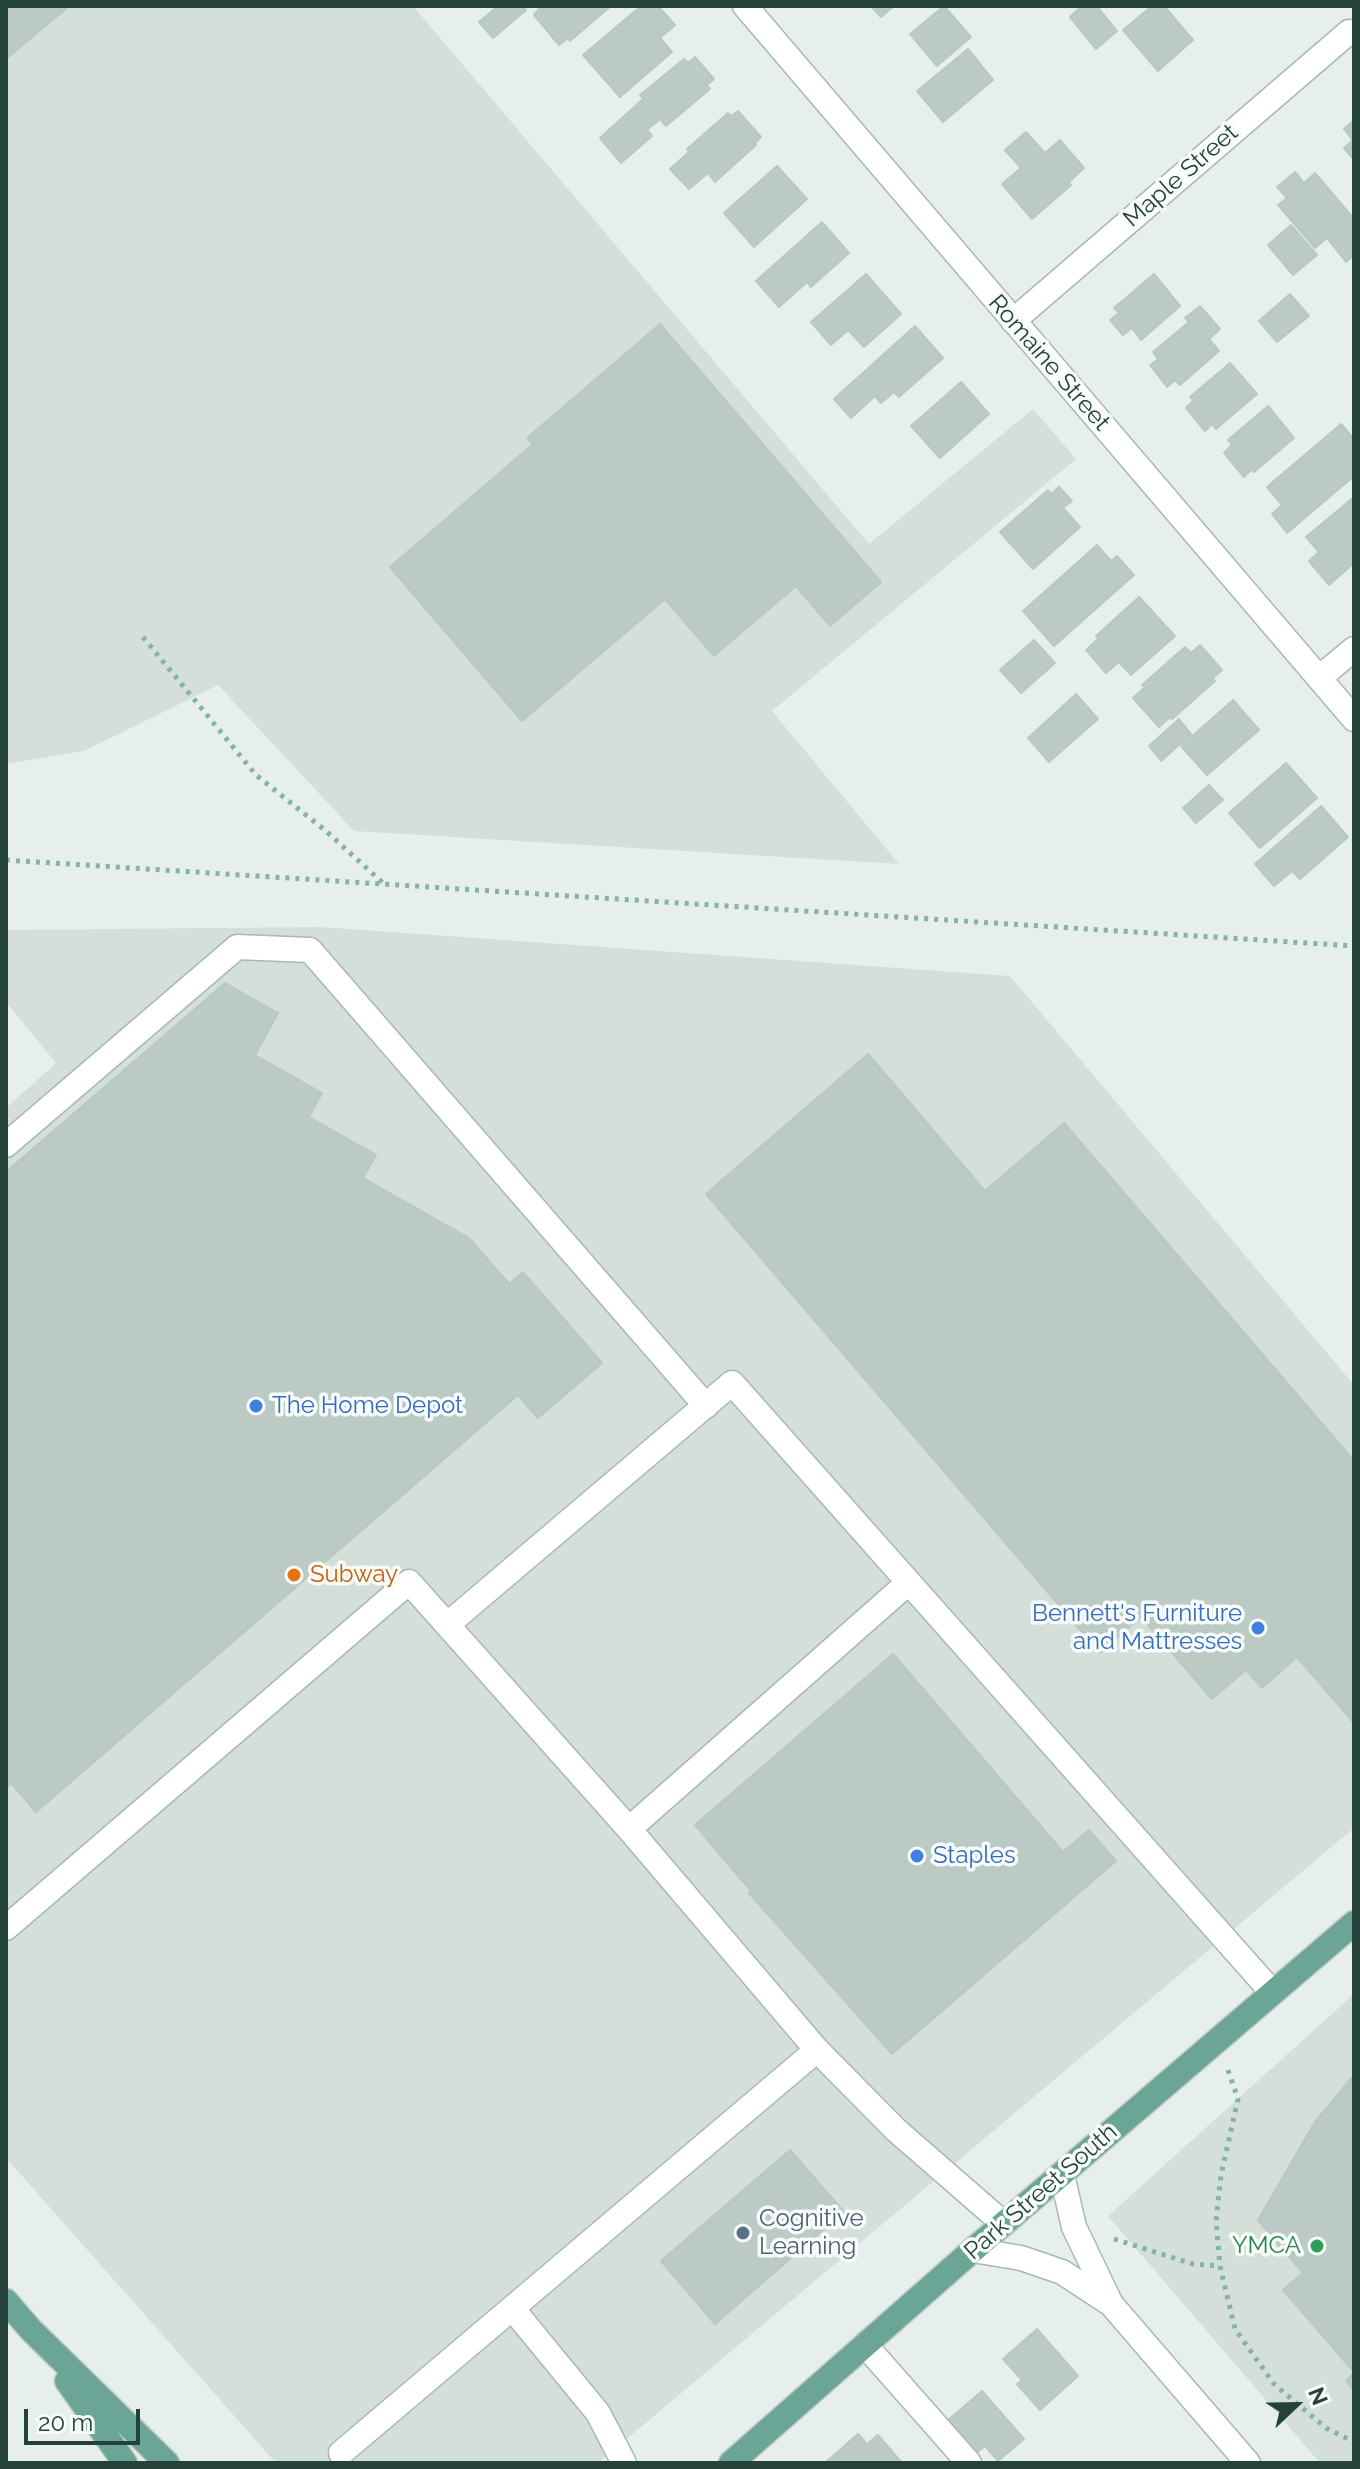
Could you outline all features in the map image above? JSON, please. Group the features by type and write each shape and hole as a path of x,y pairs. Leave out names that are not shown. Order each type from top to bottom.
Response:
{"main road":[{"name":"Park Street South","path":"731,2463 973,2250 1354,1923"},
{"path":"6,2301 31,2330 167,2463"},
{"path":"31,2330 125,2463"}],"street":[{"name":"Romaine Street","path":"745,6 1354,719"},
{"name":"Maple Street","path":"1013,321 1349,32"},
{"path":"1319,678 1354,649"},
{"path":"6,1145 237,947 310,950 706,1406"},
{"path":"448,1624 732,1383 1272,1992"},
{"path":"6,1928 409,1582 629,1829 817,2050 896,2130 1004,2224"},
{"path":"629,1829 908,1583"},
{"path":"341,2453 817,2050"},
{"path":"1062,2175 1074,2227 1111,2304 1248,2463"},
{"path":"973,2250 1021,2258 1062,2272 1111,2304"},
{"path":"512,2308 598,2413 624,2463"},
{"path":"865,2345 969,2463"}],"path":[{"path":"143,637 256,775 326,831 385,884"},
{"path":"6,860 1354,946"},
{"path":"1218,2039 1238,2099 1221,2175 1216,2221 1220,2266 1235,2329 1274,2384 1326,2428 1354,2442"},
{"path":"1074,2227 1193,2264 1220,2266"}],"shaded area":[{"path":"6,6 413,6 869,544 1033,409 1076,459 772,711 899,864 354,831 218,685 84,751 6,764"},
{"path":"321,927 1010,976 1354,1385 1354,1828 598,2463 276,2463 6,2158 6,1108 56,1063 6,1002 6,930"},
{"path":"1354,1994 1354,2463 1320,2463 1108,2216"}],"building":[{"path":"6,6 69,6 6,59"},
{"path":"498,6 522,6 526,10 493,38 479,22"},
{"path":"541,6 611,6 570,41 568,38 559,45 534,15"},
{"path":"641,6 658,6 675,25 660,38 672,52 620,97 583,55"},
{"path":"871,6 894,6 881,17"},
{"path":"944,6 971,37 937,66 910,34"},
{"path":"1082,6 1097,6 1117,31 1096,49 1070,17"},
{"path":"1152,6 1164,6 1193,40 1158,71 1123,30"},
{"path":"968,49 993,80 943,122 917,91"},
{"path":"695,57 714,79 707,85 710,89 666,126 660,119 647,130 652,136 621,163 600,138 643,99 640,95 684,59 688,63"},
{"path":"738,111 761,137 756,145 715,182 708,173 689,189 670,169 689,152 687,149 728,113 731,116"},
{"path":"1354,120 1354,160 1344,148 1353,140 1344,129"},
{"path":"1026,132 1045,153 1060,140 1084,168 1069,182 1071,185 1032,219 1002,184 1021,168 1005,150"},
{"path":"777,166 807,199 754,247 724,213"},
{"path":"1295,172 1304,183 1315,173 1354,219 1354,255 1346,262 1327,238 1315,248 1278,205 1287,198 1277,187"},
{"path":"822,222 849,253 811,287 807,282 779,307 756,281"},
{"path":"1291,225 1317,255 1293,275 1268,245"},
{"path":"866,274 901,314 864,347 848,330 831,345 811,322"},
{"path":"1154,274 1180,306 1141,340 1132,328 1123,335 1110,320 1119,313 1114,308"},
{"path":"1290,294 1309,316 1277,342 1259,321"},
{"path":"1200,306 1220,329 1209,339 1219,351 1180,385 1175,380 1167,387 1150,365 1158,359 1153,352 1189,322 1185,318"},
{"path":"660,324 881,582 830,626 796,586 714,656 665,599 522,721 390,567 533,444 527,438"},
{"path":"915,326 943,358 899,397 894,392 881,403 875,396 851,418 834,399"},
{"path":"1230,363 1257,394 1216,429 1212,424 1205,431 1186,408 1193,401 1190,397"},
{"path":"961,382 989,414 940,458 911,426"},
{"path":"1268,406 1294,438 1244,477 1224,453 1232,445 1228,440"},
{"path":"1341,424 1354,439 1354,476 1287,533 1272,514 1282,505 1267,487"},
{"path":"1059,487 1072,501 1063,508 1080,527 1033,569 1000,532 1048,490 1051,494"},
{"path":"1354,497 1354,563 1329,585 1309,561 1319,552 1306,537"},
{"path":"1097,545 1111,561 1117,556 1134,575 1054,646 1023,611"},
{"path":"1139,597 1175,636 1131,675 1119,662 1106,673 1086,650 1098,639 1096,636"},
{"path":"1034,640 1055,663 1021,693 1000,670"},
{"path":"1200,645 1222,670 1213,678 1215,681 1159,727 1133,698 1145,687 1142,685 1185,647 1191,653"},
{"path":"1076,694 1098,719 1049,762 1028,738"},
{"path":"1233,700 1259,730 1207,775 1181,746"},
{"path":"1179,719 1191,734 1161,761 1149,746"},
{"path":"1286,763 1317,798 1260,848 1229,813"},
{"path":"1209,785 1223,800 1196,823 1183,808"},
{"path":"1321,806 1348,837 1300,879 1292,871 1274,886 1255,864"},
{"name":"The Home Depot","path":"225,983 278,1013 255,1055 322,1093 309,1117 376,1155 363,1178 469,1238 509,1284 523,1272 602,1363 538,1418 518,1395 36,1812 11,1783 6,1788 6,1172"},
{"path":"868,1054 985,1191 1064,1123 1354,1461 1354,1723 1297,1657 1262,1688 1246,1670 1212,1699 1141,1617 1100,1653 706,1194"},
{"name":"Staples","path":"893,1654 1063,1852 1089,1830 1116,1861 892,2054 749,1893 751,1891 695,1825"},
{"name":"YMCA","path":"1354,2075 1354,2372 1283,2290 1303,2273 1258,2220 1315,2122"},
{"path":"790,2150 844,2212 715,2324 661,2261"},
{"path":"1037,2329 1078,2376 1040,2410 1017,2384 1022,2380 1003,2359"},
{"path":"1354,2373 1354,2390 1346,2381"},
{"path":"982,2391 1024,2439 998,2461 985,2446 975,2454 947,2421"},
{"path":"858,2434 867,2444 878,2435 902,2463 825,2463"}],"place":[{"name":"The Home Depot","path":"256,1406"},
{"name":"Subway","path":"294,1575"},
{"name":"Bennett's Furniture and Mattresses","path":"1258,1628"},
{"name":"Staples","path":"917,1856"},
{"name":"Cognitive Learning","path":"743,2233"},
{"name":"YMCA","path":"1317,2246"}]}
